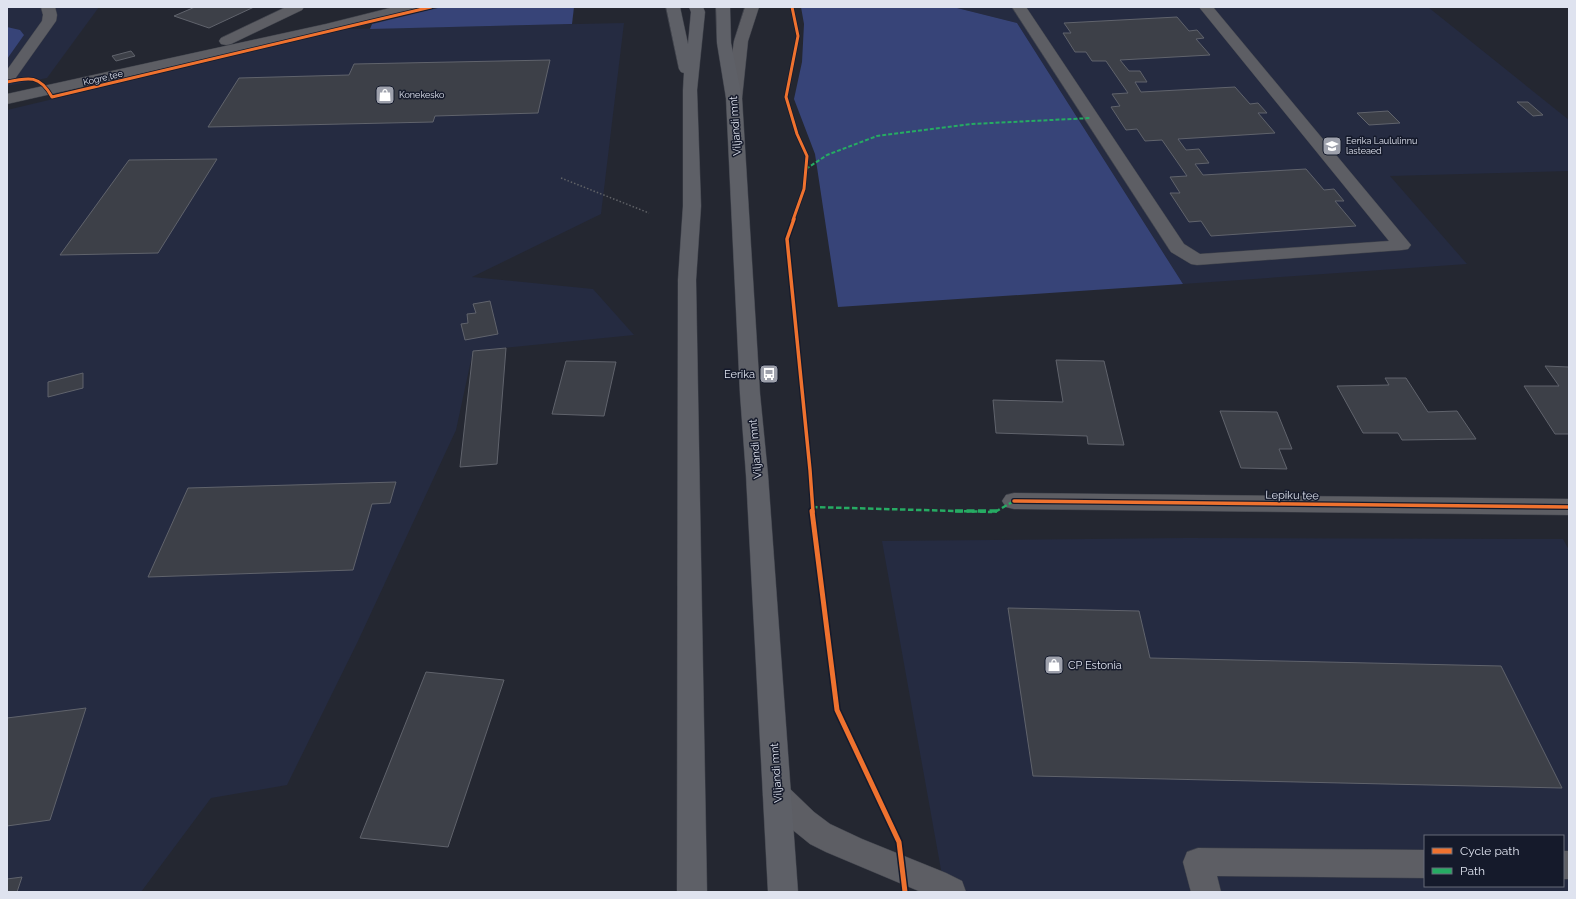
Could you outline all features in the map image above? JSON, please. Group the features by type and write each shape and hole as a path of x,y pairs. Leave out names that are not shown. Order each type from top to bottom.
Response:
{"main road":[{"path":"673,7 690,90"},
{"path":"692,892 687,296 692,206 690,90 698,12 696,7"},
{"name":"Viljandi mnt","path":"723,7 724,43 734,98 744,288 783,892"}],"street":[{"path":"7,80 49,20 50,15 48,7"},
{"path":"194,57 297,7"},
{"name":"Kogre tee","path":"7,99 410,7"},
{"path":"734,98 741,41 752,7"},
{"path":"1019,7 1177,248 1197,260 1402,245 1206,7"},
{"name":"Lepiku tee","path":"1014,501 1569,507"},
{"path":"777,795 818,833 856,852 937,883 951,892"},
{"path":"1206,892 1198,862 1424,864"}],"path":[{"path":"561,178 649,213"}],"shaded area":[{"path":"7,7 99,7 47,78 7,86"},
{"path":"442,7 574,7 572,24 370,29 372,24"},
{"path":"801,7 953,7 1017,23 1183,284 838,307 815,154 794,99 802,62 804,24"},
{"name":"Eerika Laululinnu lasteaed","path":"953,7 1428,7 1569,120 1569,171 1390,176 1467,264 1183,284 1017,23"},
{"path":"624,23 601,214 472,277 593,289 634,335 473,351 456,430 358,641 287,785 211,798 141,892 7,892 7,110 347,29"},
{"path":"7,27 20,30 24,35 7,59"},
{"path":"1186,538 1563,539 1569,550 1569,892 945,892 882,541"}],"building":[{"path":"195,7 254,7 209,28 174,16"},
{"path":"1177,17 1189,31 1197,30 1204,38 1196,39 1210,55 1120,60 1129,71 1140,71 1147,82 1135,82 1141,92 1235,87 1250,104 1258,103 1267,113 1258,113 1275,133 1178,139 1186,150 1199,149 1209,163 1195,164 1203,175 1306,169 1324,190 1334,189 1344,201 1335,201 1356,226 1211,236 1201,221 1189,222 1170,193 1180,193 1170,177 1187,176 1162,140 1145,141 1137,129 1126,130 1111,107 1120,106 1112,94 1128,93 1106,61 1092,61 1086,52 1075,52 1063,33 1071,33 1064,23"},
{"path":"131,51 135,56 116,61 112,56"},
{"name":"Konekesko","path":"550,60 538,113 435,116 433,122 208,127 239,78 349,75 354,64"},
{"path":"1517,102 1528,102 1543,115 1533,116"},
{"path":"1388,111 1400,123 1369,125 1357,113"},
{"path":"217,159 158,253 60,255 129,160"},
{"path":"490,301 498,334 465,340 461,324 468,323 467,314 476,313 473,304"},
{"path":"506,348 497,464 460,467 473,351"},
{"path":"1056,360 1104,361 1124,445 1088,444 1087,436 996,433 993,400 1063,402"},
{"path":"566,361 616,362 604,416 552,414"},
{"path":"1545,366 1569,367 1569,434 1555,434 1524,386 1559,386"},
{"path":"83,373 83,388 48,397 48,382"},
{"path":"1385,378 1406,378 1428,412 1457,411 1476,439 1402,440 1398,433 1363,433 1337,386 1389,385"},
{"path":"1220,411 1277,412 1292,449 1279,449 1287,469 1241,468"},
{"path":"396,482 390,503 372,504 353,570 148,577 188,488"},
{"path":"1008,608 1139,611 1150,658 1501,666 1562,788 1033,776"},
{"path":"426,672 504,680 448,847 360,838"},
{"path":"86,708 50,820 7,826 7,718"},
{"path":"22,877 17,892 7,892 7,879"}],"marked path":[{"path":"806,169 827,155 877,136 972,124 1091,118"},
{"path":"812,507 995,512 1014,501"}],"cycle path":[{"path":"7,82 28,78 34,79 44,84 52,97 431,7"},
{"path":"792,7 798,36 786,97 797,134 807,156 804,189 787,239 810,470 812,507 837,710 899,842 905,892"},
{"path":"1014,501 1569,507"}],"place":[{"name":"Konekesko","path":"385,95"},
{"name":"Eerika Laululinnu lasteaed","path":"1332,146"},
{"name":"Eerika","path":"769,374"},
{"name":"CP Estonia","path":"1054,665"}]}
